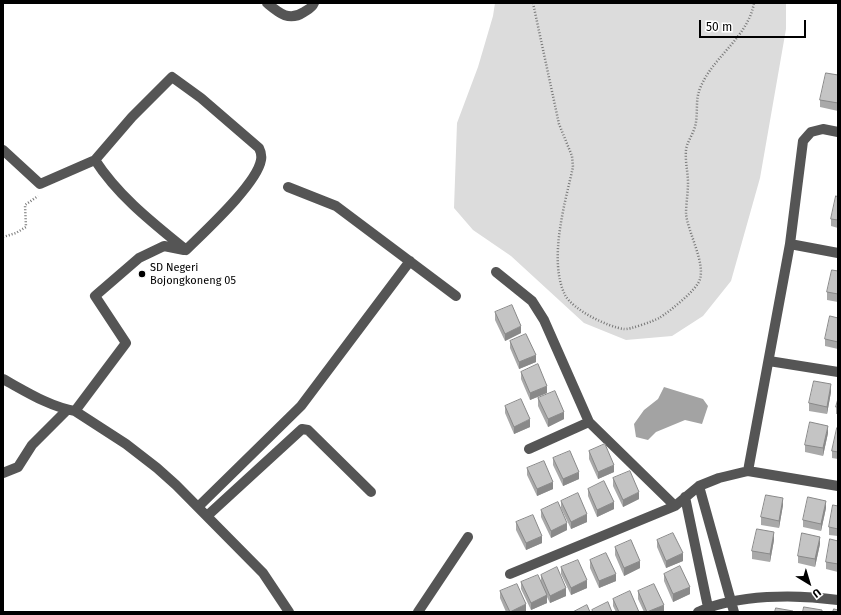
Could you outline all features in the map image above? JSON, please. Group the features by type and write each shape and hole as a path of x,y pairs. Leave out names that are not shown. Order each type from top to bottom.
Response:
{"street":[{"path":"267,3 284,16 297,17 312,7 314,3"},
{"path":"3,150 40,184 96,160 132,116 172,77 201,98 259,148 262,159 257,171 238,196 186,250"},
{"path":"748,471 790,244 804,141 811,132 823,129 838,132"},
{"path":"96,160 105,175 137,210 186,250"},
{"path":"288,187 336,206 456,296"},
{"path":"790,244 838,253"},
{"path":"3,473 18,467 32,445 71,411 126,343 95,296 139,258 164,246 186,250"},
{"path":"198,507 301,406 410,261"},
{"path":"496,272 532,301 544,320 589,422 675,506"},
{"path":"769,360 838,372"},
{"path":"3,379 71,411 126,444 157,468 198,507 262,573 289,612"},
{"path":"529,449 589,422"},
{"path":"207,516 302,429 308,430 371,492"},
{"path":"510,574 675,506 699,486 719,478 748,471 838,486"},
{"path":"699,486 733,607"},
{"path":"686,497 708,610"},
{"path":"418,612 456,558 468,537"},
{"path":"698,612 733,607 757,598 781,597 838,600"}],"path":[{"path":"533,3 559,124 572,156 573,167 558,237 560,282 566,297 573,305 595,319 625,329 658,319 688,294 700,279 699,260 686,214 686,148 693,135 697,120 696,102 701,86 748,22 754,3"},
{"path":"3,237 16,233 26,227 25,205 42,195 40,184"}],"shaded area":[{"path":"495,3 786,3 786,29 760,178 731,281 703,316 672,336 626,340 584,323 511,256 473,230 454,208 457,123 478,67 493,16"},
{"path":"664,387 703,399 708,406 702,424 685,420 656,432 648,440 636,437 634,424 644,410 658,399"}],"building":[{"path":"826,73 838,75 838,103 820,100"},
{"path":"836,196 838,197 838,220 831,219"},
{"path":"832,270 838,271 838,294 827,292"},
{"path":"512,305 521,326 505,334 495,312"},
{"path":"830,316 838,318 838,342 825,339"},
{"path":"526,334 536,355 519,362 510,341"},
{"path":"538,364 547,386 530,393 521,372"},
{"path":"814,381 831,384 827,407 809,403"},
{"path":"555,391 564,412 548,419 538,398"},
{"path":"521,399 530,419 514,427 505,406"},
{"path":"810,422 828,426 823,448 805,445"},
{"path":"837,428 838,429 838,452 832,451"},
{"path":"605,444 614,465 598,472 589,451"},
{"path":"570,451 579,472 563,479 553,458"},
{"path":"544,461 553,482 537,489 527,468"},
{"path":"630,471 639,492 623,500 613,478"},
{"path":"604,481 614,502 597,510 588,489"},
{"path":"578,493 587,514 571,522 561,501"},
{"path":"766,495 783,498 779,521 761,517"},
{"path":"808,497 826,501 821,524 803,520"},
{"path":"558,502 567,523 551,531 541,510"},
{"path":"833,505 838,506 838,529 829,527"},
{"path":"533,515 542,536 526,543 516,522"},
{"path":"757,529 774,532 770,554 752,551"},
{"path":"673,533 683,553 666,561 657,540"},
{"path":"802,533 820,537 815,559 798,556"},
{"path":"830,539 838,541 838,564 826,562"},
{"path":"631,540 640,561 624,568 615,547"},
{"path":"606,553 616,574 599,581 590,560"},
{"path":"578,560 587,580 571,588 561,567"},
{"path":"680,566 690,587 673,594 664,574"},
{"path":"557,567 566,588 550,596 541,575"},
{"path":"538,575 547,595 531,603 521,582"},
{"path":"517,584 526,604 510,612 500,591"},
{"path":"654,584 664,605 647,612 638,591"},
{"path":"630,591 639,612 619,612 613,599"},
{"path":"608,602 612,612 593,612 592,610"},
{"path":"587,605 590,612 573,612"},
{"path":"804,607 822,610 822,612 803,612"},
{"path":"776,608 793,611 793,612 775,612"},
{"path":"834,609 838,610 838,612 833,612"}],"place":[{"name":"SD Negeri Bojongkoneng 05","path":"142,274"}]}
